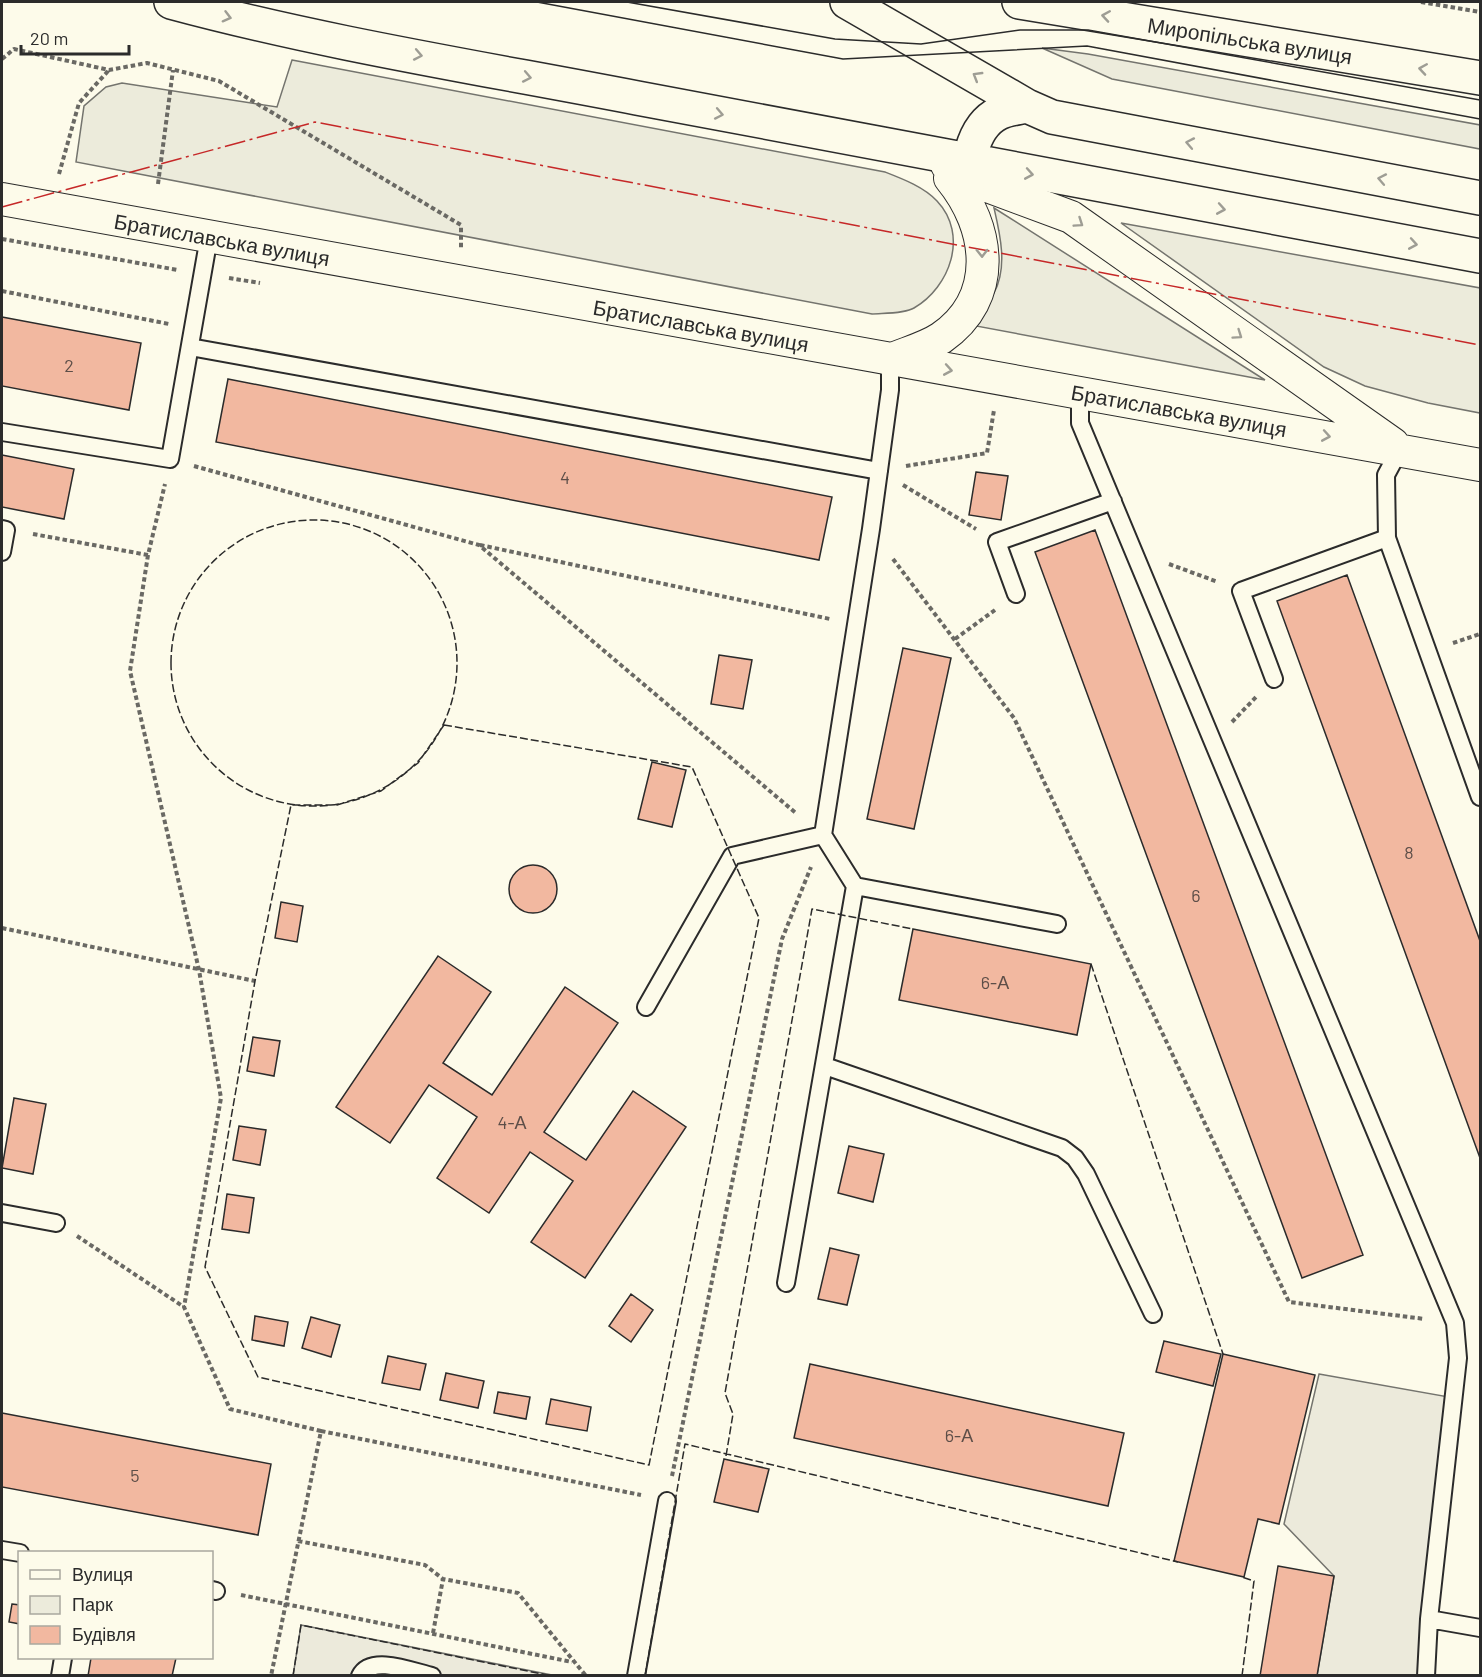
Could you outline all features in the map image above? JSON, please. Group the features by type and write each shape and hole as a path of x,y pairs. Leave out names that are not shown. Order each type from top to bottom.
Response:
{"main road":[{"name":"Братиславська вулиця","path":"171,2 234,19 931,155 967,179 1480,256"},
{"path":"847,2 1027,106 1052,117 1480,198"},
{"name":"Миропільська вулиця","path":"1018,2 1480,78"},
{"path":"967,179 981,128 999,113 1027,106"}],"street":[{"path":"890,360 940,339 970,312 983,276 982,236 967,179"},
{"name":"Братиславська вулиця","path":"967,179 1071,217 1400,448"},
{"name":"Братиславська вулиця","path":"2,199 890,360 1400,448 1480,465"}],"lane":[{"path":"2,432 170,459 209,237"},
{"path":"190,347 879,471"},
{"path":"786,1283 855,886 823,836 871,529 890,390 890,360"},
{"path":"1080,392 1080,423 1455,1323 1458,1358 1429,1619 1426,1676"},
{"path":"1400,448 1386,475 1387,538 1480,797"},
{"path":"1016,594 997,542 1113,501"},
{"path":"2,552 4,529"},
{"path":"1274,680 1241,591 1387,538"},
{"path":"646,1007 732,856 823,836"},
{"path":"855,886 1057,924"},
{"path":"825,1066 1062,1148 1075,1158 1086,1174 1153,1314"},
{"path":"2,1213 56,1223"},
{"path":"636,1676 667,1501"},
{"path":"2,1550 18,1553"},
{"path":"1429,1619 1480,1628"},
{"path":"60,1676 63,1659"},
{"path":"360,1676 372,1665 432,1676"}],"path":[{"path":"1421,2 1480,12"},
{"path":"2,59 14,50 109,70 79,103 60,167"},
{"path":"158,184 173,70"},
{"path":"2,291 193,328"},
{"path":"879,471 987,453 994,408"},
{"path":"184,1307 221,1098 199,970 130,671 148,555 170,459 479,545 855,624"},
{"path":"879,471 997,542"},
{"path":"4,529 148,555"},
{"path":"871,529 1014,718 1289,1302 1455,1323"},
{"path":"56,1223 184,1307 231,1409 321,1431 667,1501 782,939 823,836 479,545"},
{"path":"1134,552 1241,591"},
{"path":"955,639 1016,594"},
{"path":"1213,742 1274,680"},
{"path":"2,928 255,981"},
{"path":"271,1676 321,1431"},
{"path":"298,1541 425,1565 443,1579 518,1593 572,1662 586,1676"},
{"path":"433,1634 443,1579"},
{"path":"214,1591 286,1603 572,1662"}],"green space":[{"path":"1042,48 1088,54 1480,125 1480,149 1112,79"},
{"path":"292,60 885,172 932,196 947,214 952,229 951,259 946,274 927,299 910,310 872,314 76,162 84,106 106,87 122,83 277,107"},
{"path":"994,208 1265,380 976,326 981,313 994,293 1001,272 1002,251"},
{"path":"1121,223 1480,288 1480,413 1428,403 1365,386 1324,367"}],"shaded area":[{"path":"1319,1374 1449,1397 1418,1675 1317,1675 1334,1576 1284,1524"},
{"path":"301,1625 552,1675 293,1676"}],"building":[{"path":"2,317 141,343 129,410 2,386"},
{"path":"228,379 832,497 819,560 216,442"},
{"path":"2,455 74,469 64,519 2,507"},
{"path":"976,472 1008,476 1001,520 969,515"},
{"path":"1095,530 1363,1255 1302,1278 1035,552"},
{"path":"1347,575 1480,941 1480,1158 1277,601"},
{"path":"903,648 951,658 914,829 867,819"},
{"path":"719,655 752,660 743,709 711,704"},
{"path":"652,762 686,770 672,827 638,819"},
{"path":"528,865 538,865 550,872 557,884 557,894 550,906 538,913 528,913 513,902 509,894 509,884 520,869"},
{"path":"281,902 303,906 297,942 275,938"},
{"path":"913,929 1091,964 1077,1035 899,1000"},
{"path":"438,956 491,992 443,1063 492,1095 565,987 618,1023 544,1132 586,1160 633,1091 686,1127 585,1278 531,1242 573,1181 530,1152 489,1213 437,1178 477,1117 429,1085 390,1143 336,1107"},
{"path":"253,1037 280,1041 274,1076 247,1071"},
{"path":"14,1098 46,1104 33,1174 2,1168"},
{"path":"239,1126 266,1130 260,1165 233,1160"},
{"path":"849,1146 884,1154 873,1202 838,1193"},
{"path":"227,1194 254,1198 249,1233 222,1229"},
{"path":"830,1248 859,1255 847,1305 818,1299"},
{"path":"631,1294 653,1310 631,1342 609,1326"},
{"path":"255,1316 288,1322 284,1346 252,1340"},
{"path":"311,1317 340,1325 331,1357 302,1348"},
{"path":"1164,1341 1221,1354 1213,1386 1156,1372"},
{"path":"1223,1354 1315,1375 1279,1524 1258,1519 1244,1577 1174,1561"},
{"path":"388,1356 426,1364 420,1390 382,1383"},
{"path":"810,1364 1124,1433 1108,1506 794,1438"},
{"path":"446,1373 484,1381 478,1408 440,1400"},
{"path":"498,1392 530,1397 526,1419 494,1413"},
{"path":"551,1399 591,1407 587,1431 546,1424"},
{"path":"2,1413 271,1464 258,1535 2,1487"},
{"path":"724,1459 769,1469 758,1512 714,1502"},
{"path":"1278,1566 1334,1576 1317,1676 1260,1676"},
{"path":"12,1604 18,1605 18,1624 9,1622"},
{"path":"91,1659 176,1659 172,1676 88,1676"}],"tram line":[{"path":"537,2 843,59 1087,46 1480,119"},
{"path":"627,2 835,39 921,44 1020,30 1088,30 1480,100"}],"fence":[{"path":"314,520 342,523 369,531 405,552 425,572 440,596 451,621 457,663 454,691 446,718 425,754 405,774 381,789 356,800 314,806 286,803 259,795 223,774 203,754 188,730 177,705 171,663 174,635 182,608 203,572 223,552 247,537 272,526 314,520"},
{"path":"444,725 692,767 759,918 649,1465 258,1377 205,1267 255,981 291,805 337,805 381,791 418,763 444,725"},
{"path":"726,1456 733,1414 725,1393 812,909 913,929"},
{"path":"1091,964 1223,1354"},
{"path":"645,1676 685,1444 1178,1562"},
{"path":"1242,1577 1254,1581 1242,1676"},
{"path":"293,1676 301,1625 552,1676"}],"power":[{"path":"2,207 315,122 1480,345"}]}
